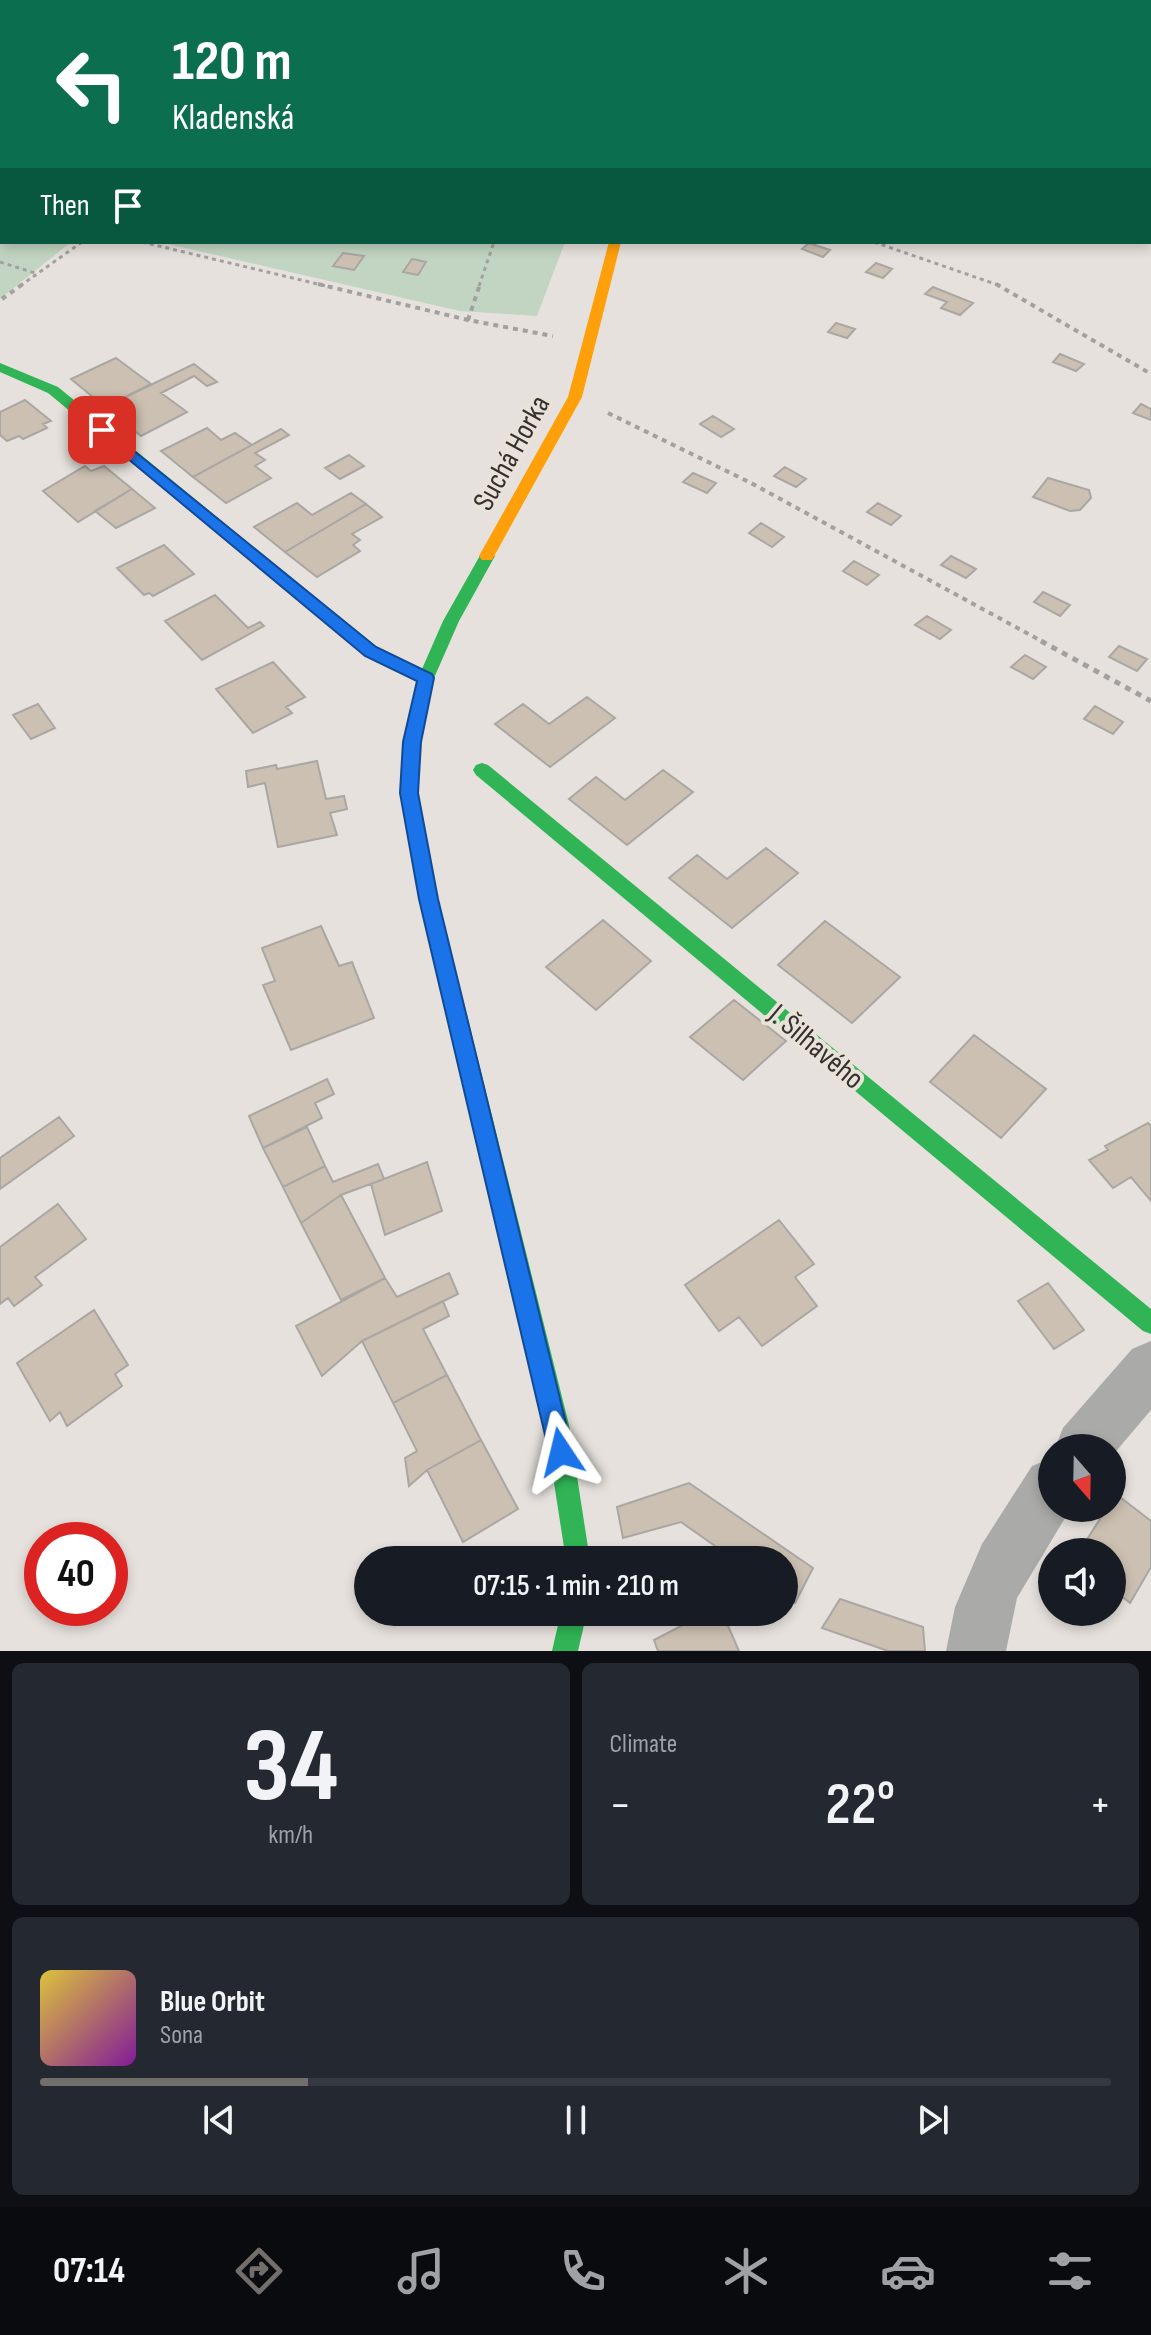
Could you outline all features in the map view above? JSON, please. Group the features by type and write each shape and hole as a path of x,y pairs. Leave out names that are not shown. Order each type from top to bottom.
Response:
{"street":[{"name":"Suchá Horka","path":"576,1546 557,1425 429,899 409,793 412,742 426,678 451,621 575,397 614,244"},
{"path":"0,367 53,390 370,651 426,678"},
{"name":"J. Šilhavého","path":"482,770 1151,1323"},
{"path":"1095,1434 1151,1368"},
{"path":"976,1651 977,1631 1000,1567 1038,1508"},
{"path":"565,1651 571,1626"}],"path":[{"path":"2,299 79,244"},
{"path":"150,244 468,320 589,342"},
{"path":"468,320 493,244"},
{"path":"880,244 999,285 1151,374"},
{"path":"0,262 39,274"},
{"path":"575,397 751,483 1151,701"}],"green space":[{"path":"0,244 69,244 0,299"},
{"path":"168,244 564,244 537,316 460,311"}],"building":[{"path":"812,244 830,250 823,257 802,249"},
{"path":"343,253 364,256 354,270 333,266"},
{"path":"412,259 426,262 418,275 403,272"},
{"path":"876,263 892,269 883,278 866,272"},
{"path":"933,287 973,303 960,315 941,308 947,302 925,294"},
{"path":"836,323 855,329 847,338 828,332"},
{"path":"1060,354 1084,364 1076,371 1053,362"},
{"path":"116,358 151,384 105,407 71,379"},
{"path":"194,364 217,382 207,386 194,376 161,393 187,412 141,436 105,407"},
{"path":"25,400 51,421 43,424 47,428 23,439 19,436 7,441 0,435 0,412"},
{"path":"1141,404 1151,409 1151,420 1133,413"},
{"path":"713,416 734,429 721,437 700,424"},
{"path":"207,428 221,440 235,433 252,445 193,477 161,451"},
{"path":"281,429 289,435 255,453 265,460 255,466 271,478 226,503 193,477"},
{"path":"349,455 364,466 340,479 325,468"},
{"path":"85,466 91,471 104,466 132,489 78,522 43,491"},
{"path":"785,467 806,479 796,487 774,476"},
{"path":"693,473 716,483 707,493 683,482"},
{"path":"1048,478 1089,490 1091,498 1080,510 1070,511 1033,497"},
{"path":"132,489 155,508 116,528 95,511"},
{"path":"351,493 366,504 285,552 254,527 297,503 312,515"},
{"path":"878,503 901,516 891,525 867,512"},
{"path":"366,504 382,517 352,534 360,540 353,545 360,551 317,577 285,552"},
{"path":"761,523 784,537 772,547 749,533"},
{"path":"164,545 194,574 153,596 149,593 144,595 117,568"},
{"path":"951,556 976,569 966,578 941,565"},
{"path":"854,561 879,575 867,585 843,571"},
{"path":"1043,592 1070,605 1060,616 1034,602"},
{"path":"215,595 248,628 260,622 264,626 202,660 165,621"},
{"path":"927,616 951,630 940,639 915,625"},
{"path":"1119,646 1147,659 1137,671 1109,657"},
{"path":"1025,655 1046,667 1033,679 1011,667"},
{"path":"273,662 305,697 286,707 292,713 253,733 216,689"},
{"path":"587,697 615,718 550,767 495,724 523,704 549,724"},
{"path":"38,704 55,728 31,739 13,715"},
{"path":"1095,706 1123,722 1113,734 1084,719"},
{"path":"317,761 326,799 344,796 347,809 330,813 337,835 278,847 265,783 248,787 246,771"},
{"path":"663,770 693,792 627,845 569,799 596,777 625,800"},
{"path":"766,848 798,873 732,928 669,878 697,855 727,879"},
{"path":"603,920 651,961 596,1010 546,967"},
{"path":"825,921 900,977 852,1023 778,965"},
{"path":"321,926 339,966 352,962 374,1018 291,1050 263,985 275,981 262,948"},
{"path":"734,1000 786,1041 743,1080 690,1037"},
{"path":"974,1035 1046,1089 1001,1138 930,1082"},
{"path":"327,1079 334,1094 315,1103 322,1118 263,1148 249,1116"},
{"path":"59,1117 74,1136 0,1189 0,1158"},
{"path":"1148,1123 1151,1126 1151,1201 1131,1177 1113,1188 1089,1160 1108,1150 1105,1146"},
{"path":"307,1127 325,1166 283,1187 263,1148"},
{"path":"427,1162 442,1211 385,1235 371,1184"},
{"path":"378,1164 384,1179 341,1195 301,1223 283,1187 325,1166 333,1182"},
{"path":"341,1195 385,1278 341,1300 301,1223"},
{"path":"58,1204 86,1239 35,1277 42,1285 14,1306 8,1298 0,1304 0,1247"},
{"path":"779,1220 814,1264 795,1277 817,1306 762,1346 739,1317 719,1331 685,1285"},
{"path":"449,1273 458,1294 362,1341 322,1376 296,1326 385,1278 397,1297"},
{"path":"1048,1283 1084,1330 1054,1349 1018,1301"},
{"path":"443,1301 449,1316 423,1329 447,1375 393,1403 362,1341"},
{"path":"94,1310 128,1365 115,1374 122,1386 67,1426 60,1412 50,1421 17,1363"},
{"path":"447,1375 481,1440 427,1470 409,1486 405,1458 417,1451 393,1403"},
{"path":"481,1440 518,1509 463,1542 427,1470"},
{"path":"689,1483 781,1546 715,1546 681,1522 623,1538 617,1507"},
{"path":"1126,1502 1151,1521 1151,1567 1130,1603 1126,1600 1126,1538 1088,1538 1098,1522 1126,1522"},
{"path":"798,1558 813,1568 798,1597"},
{"path":"840,1599 923,1627 925,1651 888,1651 822,1628"},
{"path":"681,1626 728,1626 739,1651 658,1651 654,1640"}],"traffic: fast":[{"path":"0,367 53,390 370,651 426,678"},
{"path":"487,556 451,621 426,678 412,742 409,793 429,899 557,1425 576,1546"},
{"path":"482,770 1151,1323"},
{"path":"565,1651 571,1626"}],"traffic: slow":[{"path":"487,556 575,397 614,244"}],"route":[{"path":"102,430 370,651 426,678 412,742 409,793 429,899 561,1452"}]}
